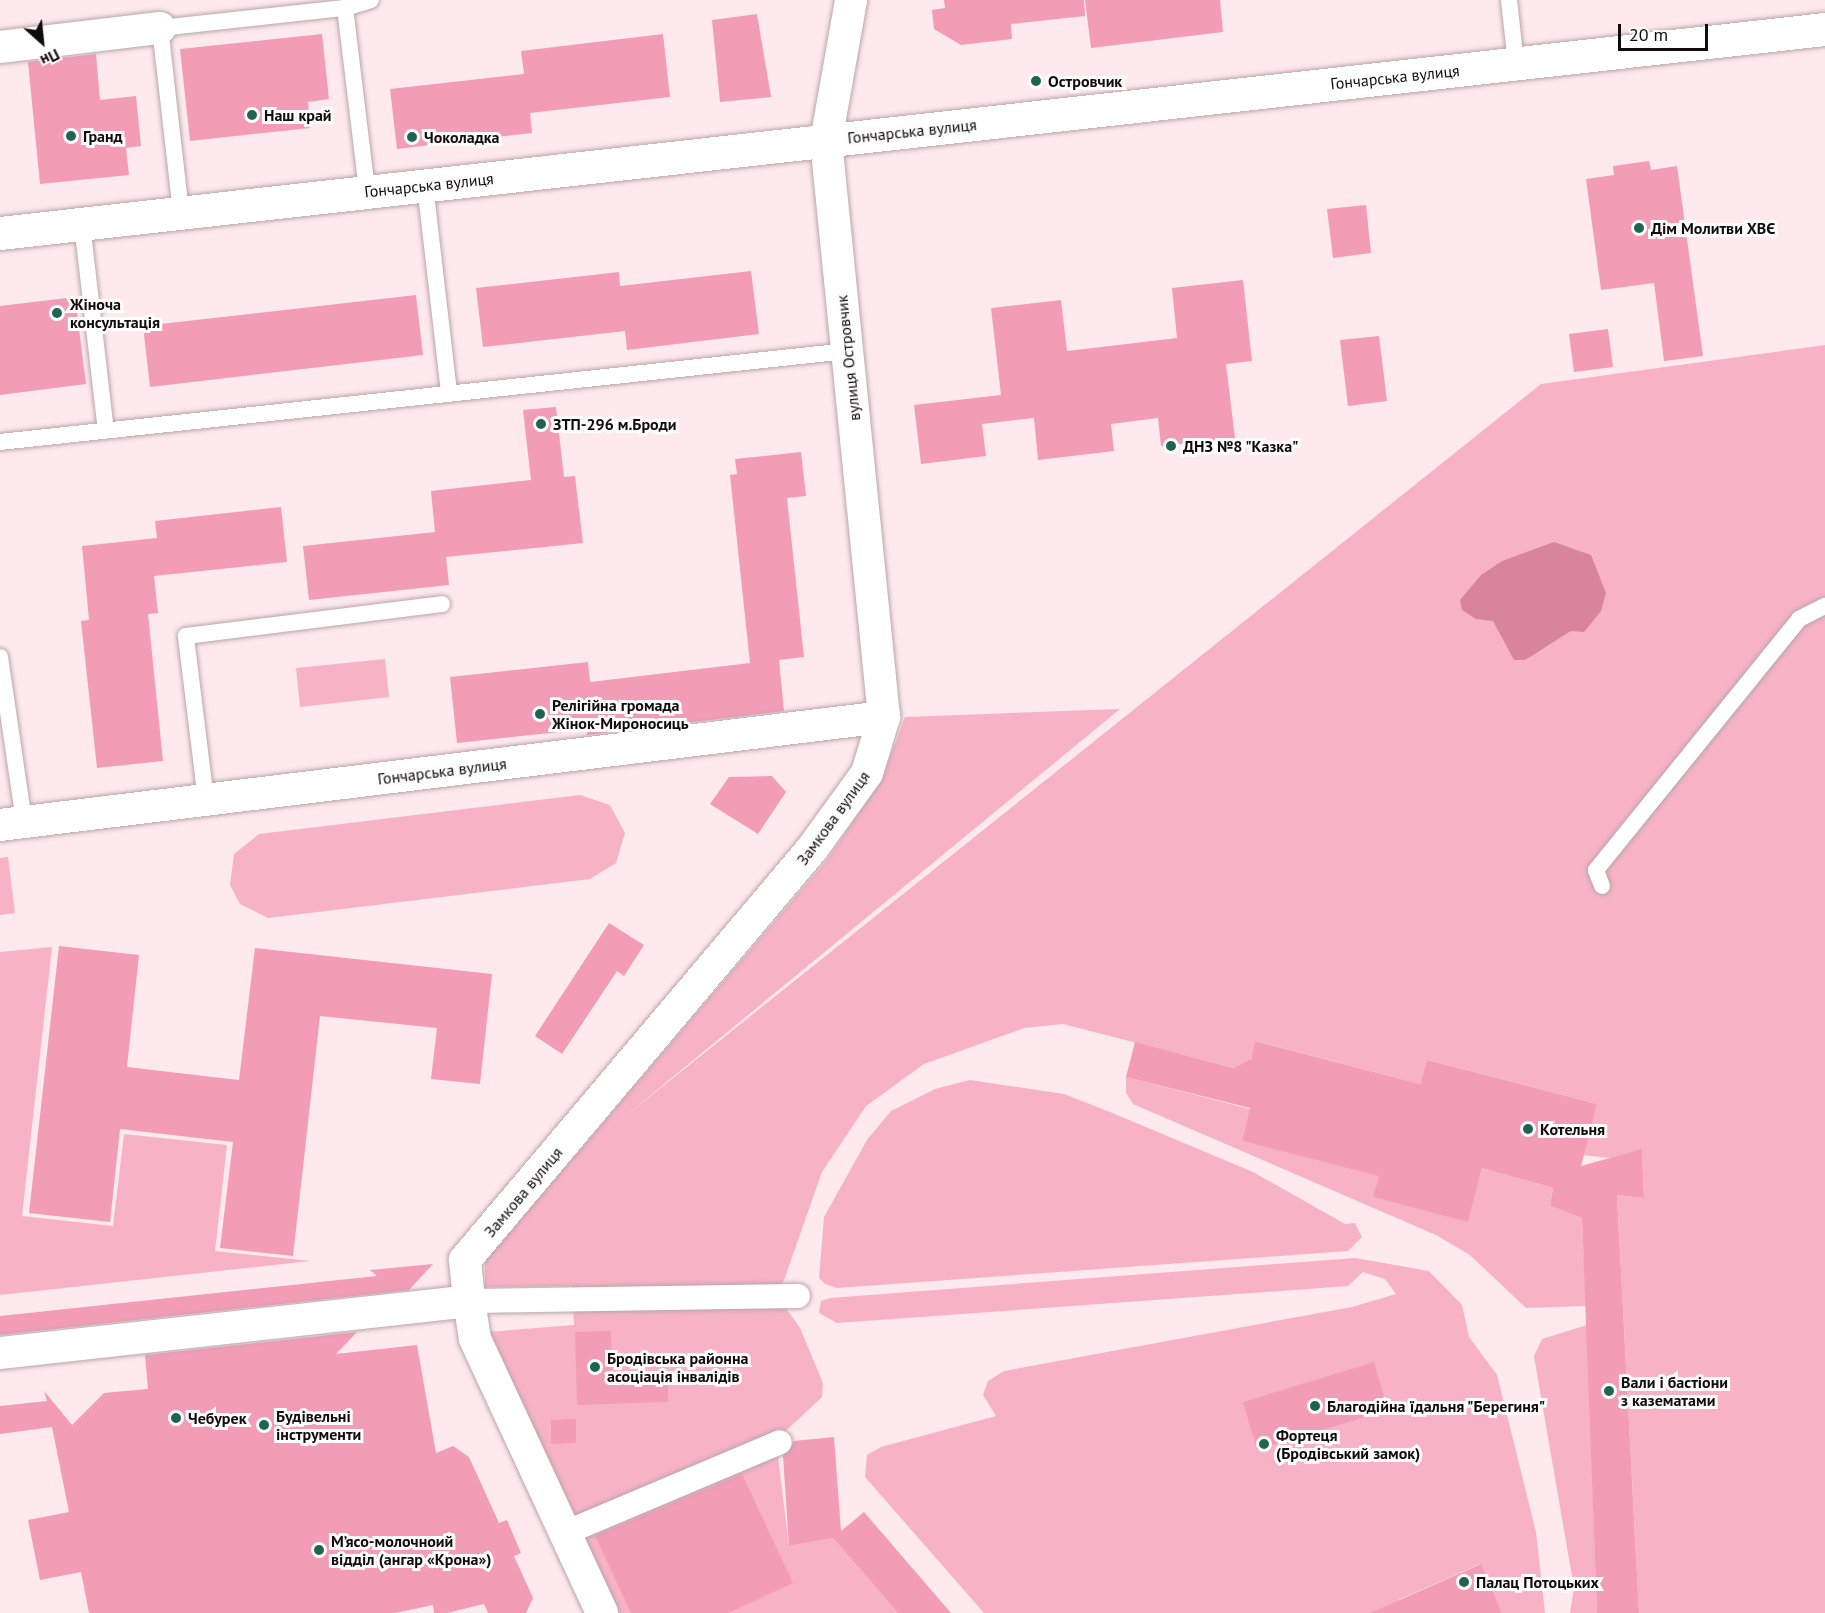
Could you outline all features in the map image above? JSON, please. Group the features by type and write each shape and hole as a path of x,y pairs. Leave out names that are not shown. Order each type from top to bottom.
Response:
{"main road":[{"name":"Гончарська вулиця","path":"0,233 1825,28"}],"street":[{"name":"вулиця Островчик","path":"851,0 826,141 884,717"},
{"path":"0,47 160,28"},
{"name":"Гончарська вулиця","path":"12,824 884,717"},
{"name":"Замкова вулиця","path":"602,1613 475,1339 465,1260 812,849 867,773 884,717"},
{"path":"0,1353 469,1301 798,1296"},
{"path":"565,1533 780,1442"}],"lane":[{"path":"181,212 160,28 345,8 371,0"},
{"path":"1509,0 1516,63"},
{"path":"345,8 367,191"},
{"path":"425,185 449,393"},
{"path":"82,224 106,430"},
{"path":"0,442 847,351"},
{"path":"1602,886 1596,870 1799,620 1825,592"},
{"path":"206,800 186,636 442,604"},
{"path":"1799,620 1825,606"},
{"path":"0,657 12,824"}],"shaded area":[{"path":"1825,345 1825,1613 1639,1613 1617,1195 1644,1198 1642,1150 1610,1158 1583,1155 1597,1104 1427,1060 1420,1084 1256,1041 1247,1071 1063,1024 1024,1028 924,1064 866,1106 822,1172 778,1297 800,1328 823,1383 822,1397 776,1440 789,1546 833,1538 898,1613 618,1613 488,1332 574,1325 572,1286 485,1287 485,1261 827,860 882,779 905,717 1120,709 623,1118 1541,384"},
{"path":"1554,542 1591,555 1606,593 1601,611 1584,632 1571,631 1525,660 1514,660 1493,621 1476,619 1462,610 1460,600 1481,575 1502,561"},
{"path":"385,659 389,697 300,707 296,668"},
{"path":"580,795 610,805 625,833 616,863 590,879 268,918 240,904 230,885 234,854 259,834"},
{"path":"8,857 15,913 0,915 0,858"},
{"path":"52,947 22,1216 113,1226 124,1134 227,1145 215,1251 310,1261 0,1295 0,952"},
{"path":"1126,1077 1250,1109 1242,1141 1341,1166 1387,1144 1374,1197 1468,1221 1482,1168 1553,1188 1550,1206 1582,1218 1586,1306 1526,1308 1470,1255 1436,1235 1133,1104 1126,1093"},
{"path":"970,1080 1064,1094 1110,1112 1253,1172 1345,1224 1355,1223 1362,1237 1348,1251 837,1288 825,1284 819,1278 824,1217 867,1140 891,1111 935,1089"},
{"path":"1355,1258 1429,1271 1462,1305 1469,1337 1497,1375 1536,1532 1545,1613 1502,1613 1480,1564 1398,1600 1403,1613 984,1613 865,1477 867,1455 881,1447 996,1416 983,1395 988,1381 1004,1371 1352,1307 1396,1294 1385,1279 1363,1272 1348,1286 837,1323 819,1313 821,1301 830,1298"},
{"path":"1587,1325 1597,1613 1570,1613 1574,1588 1534,1356 1542,1339"}],"building":[{"path":"944,0 1084,0 1085,16 1011,24 1012,39 961,45 934,29 932,10 945,8"},
{"path":"1085,0 1220,0 1223,32 1091,48"},
{"path":"757,14 771,97 720,102 712,20"},
{"path":"322,34 329,99 308,102 310,128 190,141 180,49"},
{"path":"663,34 670,97 530,113 532,133 397,149 390,89 524,74 521,51"},
{"path":"96,54 100,100 136,96 141,146 126,148 129,175 40,184 28,62"},
{"name":"Дім Молитви ХВЄ","path":"1649,161 1651,170 1677,166 1703,356 1664,361 1654,283 1601,290 1586,179 1614,175 1613,166"},
{"path":"1366,205 1371,253 1333,258 1327,209"},
{"path":"751,271 759,334 627,350 625,331 483,347 476,288 619,272 620,286"},
{"path":"1243,280 1252,361 1226,364 1235,438 1161,446 1158,418 1111,424 1114,451 1038,460 1034,418 982,424 986,456 921,464 914,405 1001,395 991,308 1061,300 1067,351 1177,338 1172,288"},
{"path":"416,295 423,355 150,387 143,326"},
{"path":"75,297 86,384 0,395 0,306"},
{"path":"1608,329 1613,367 1574,372 1569,334"},
{"path":"1379,336 1387,401 1348,406 1340,340"},
{"path":"556,407 564,477 575,476 583,543 446,557 449,585 309,600 303,546 435,532 431,491 531,480 523,410"},
{"path":"801,452 806,496 787,498 804,657 779,660 784,711 587,735 587,729 457,743 450,677 588,662 590,682 750,663 730,475 737,474 735,459"},
{"path":"281,507 287,562 154,576 158,613 148,614 163,761 97,768 81,621 89,620 82,546 157,538 155,521"},
{"path":"772,776 786,792 758,834 710,804 729,777"},
{"path":"609,923 644,945 624,976 617,971 562,1054 535,1036"},
{"path":"59,946 139,955 127,1067 239,1080 255,948 492,974 480,1084 431,1079 437,1028 320,1016 293,1256 220,1248 233,1142 120,1129 110,1222 29,1213"},
{"path":"1255,1041 1420,1084 1427,1060 1597,1104 1581,1166 1642,1149 1644,1198 1617,1195 1639,1613 1597,1613 1582,1218 1550,1206 1553,1188 1482,1168 1468,1222 1373,1197 1379,1176 1242,1141 1250,1108 1126,1077 1135,1042 1234,1068 1251,1059"},
{"path":"433,1264 409,1290 0,1335 0,1316 377,1276 370,1270"},
{"path":"611,1331 612,1375 668,1374 668,1402 577,1405 575,1332"},
{"path":"357,1332 336,1354 417,1345 436,1453 453,1446 469,1457 499,1523 507,1520 521,1553 514,1556 533,1598 526,1613 488,1613 484,1604 447,1613 434,1613 433,1605 395,1613 89,1613 81,1572 40,1580 28,1520 69,1512 52,1427 0,1434 0,1406 47,1401 44,1391 72,1425 104,1393 148,1389 145,1355"},
{"name":"Благодійна їдальня \"Берегиня\"","path":"1374,1362 1388,1410 1257,1450 1243,1402"},
{"path":"576,1419 576,1443 551,1444 551,1420"},
{"path":"834,1437 841,1531 864,1512 951,1613 898,1613 833,1538 789,1546 783,1456 794,1441"},
{"path":"742,1474 793,1583 728,1613 631,1613 595,1536"},
{"name":"Палац Потоцьких","path":"1481,1564 1502,1613 1370,1613"}],"place":[{"name":"Островчик","path":"1036,81"},
{"name":"Наш край","path":"252,115"},
{"name":"Гранд","path":"71,136"},
{"name":"Чоколадка","path":"412,137"},
{"name":"Дім Молитви ХВЄ","path":"1639,228"},
{"name":"Жіноча консультація","path":"57,313"},
{"name":"ЗТП-296 м.Броди","path":"541,424"},
{"name":"ДНЗ №8 \"Казка\"","path":"1171,446"},
{"name":"Релігійна громада Жінок-Мироносиць","path":"540,714"},
{"name":"Котельня","path":"1528,1129"},
{"name":"Бродівська районна асоціація інвалідів","path":"595,1367"},
{"name":"Вали і бастіони з казематами","path":"1609,1391"},
{"name":"Благодійна їдальня \"Берегиня\"","path":"1315,1406"},
{"name":"Чебурек","path":"176,1418"},
{"name":"Будівельні інструменти","path":"264,1425"},
{"name":"Фортеця (Бродівський замок)","path":"1264,1444"},
{"name":"М’ясо-молочноий відділ (ангар «Крона»)","path":"319,1550"},
{"name":"Палац Потоцьких","path":"1464,1582"}]}
